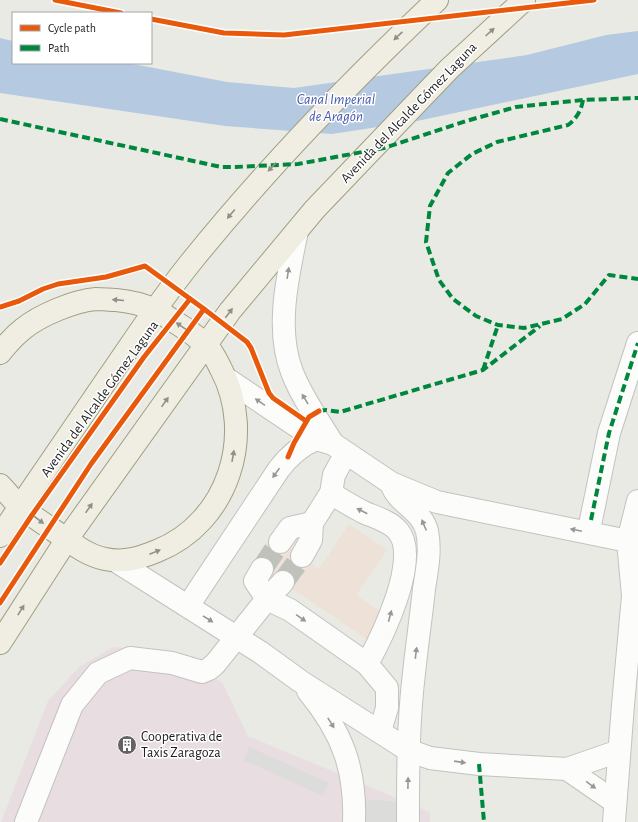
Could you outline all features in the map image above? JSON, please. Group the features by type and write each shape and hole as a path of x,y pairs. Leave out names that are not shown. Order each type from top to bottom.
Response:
{"main road":[{"name":"Avenida del Alcalde Gómez Laguna","path":"0,536 155,310 191,262 256,184 390,44 437,0"},
{"name":"Avenida del Alcalde Gómez Laguna","path":"0,643 67,539 230,311 315,209 449,69 524,0"},
{"name":"Avenida del Alcalde Gómez Laguna","path":"0,354 10,340 24,328 54,312 73,304 96,299 122,300 155,310 182,326 206,344 227,379 234,404 236,423 236,441 228,477 211,510 198,525 185,536 170,546 141,557 116,561 92,555 20,506 0,485"},
{"path":"0,330 24,328"}],"street":[{"name":"Avenida del Alcalde Gómez Laguna","path":"297,231 285,293 284,327 287,357 292,372 304,397 331,446"},
{"path":"591,520 609,433 638,343"},
{"path":"227,379 391,483 437,502 628,541"},
{"path":"302,556 312,540 312,523 331,493 334,475 331,446"},
{"path":"188,606 278,469 288,457 296,450 331,446"},
{"path":"391,483 395,493 423,520 428,539 427,566 411,701 408,750 408,822"},
{"path":"331,493 397,530 402,538 405,549 406,559 403,573 389,622 368,664"},
{"path":"615,812 619,751 636,588 628,541 638,501"},
{"path":"280,542 290,528 312,523"},
{"path":"116,561 236,636 300,681 408,750 430,758 479,764 567,769 619,751"},
{"path":"262,568 256,581 267,599 290,610 368,664 387,688 387,708 380,731"},
{"path":"26,822 72,705 98,673 130,658 172,663 202,672 210,670 236,636 283,582"},
{"path":"300,681 325,713 336,731 345,753 352,774 354,792 354,822"},
{"path":"387,691 398,698 411,701"},
{"path":"567,769 615,812"}],"shaded area":[{"path":"349,524 387,550 356,595 385,615 368,640 254,563 272,536 319,569"},
{"name":"Cooperativa de Taxis Zaragoza","path":"113,647 164,651 222,682 248,736 430,812 430,822 1,822 48,701 79,667"},
{"path":"249,747 329,783 323,796 244,760"},
{"path":"362,799 400,802 399,822 362,822"}],"water":[{"name":"Canal Imperial de Aragón","path":"638,31 638,74 417,121 332,134 225,126 0,93 0,38 12,41 12,64 133,64 227,82 294,88 527,55 606,35"}],"tunnel":[{"path":"262,569 280,542"},
{"path":"283,582 302,556"}],"marked path":[{"path":"0,119 221,167 235,167 298,164 384,148 466,121 516,107 583,100 638,98"},
{"path":"583,100 578,114 568,125 497,142 472,154 448,173 430,206 426,242 439,280 453,299 476,316 498,325 524,328 562,319 585,304 609,275 638,279"},
{"path":"483,370 498,325"},
{"path":"319,411 326,410 340,412 483,370 540,326"},
{"path":"591,520 609,433 638,343"},
{"path":"479,764 484,822"}],"cycle path":[{"path":"55,0 116,12"},
{"path":"152,19 224,33 284,35 594,0"},
{"path":"0,307 19,301 43,289 58,284 106,277 145,266 247,342 251,348 269,393 273,398 306,421"},
{"path":"0,563 32,515 144,357 190,299"},
{"path":"0,603 91,464 204,309"},
{"path":"288,457 309,417 319,411"}],"place":[{"name":"Cooperativa de Taxis Zaragoza","path":"127,745"}]}
